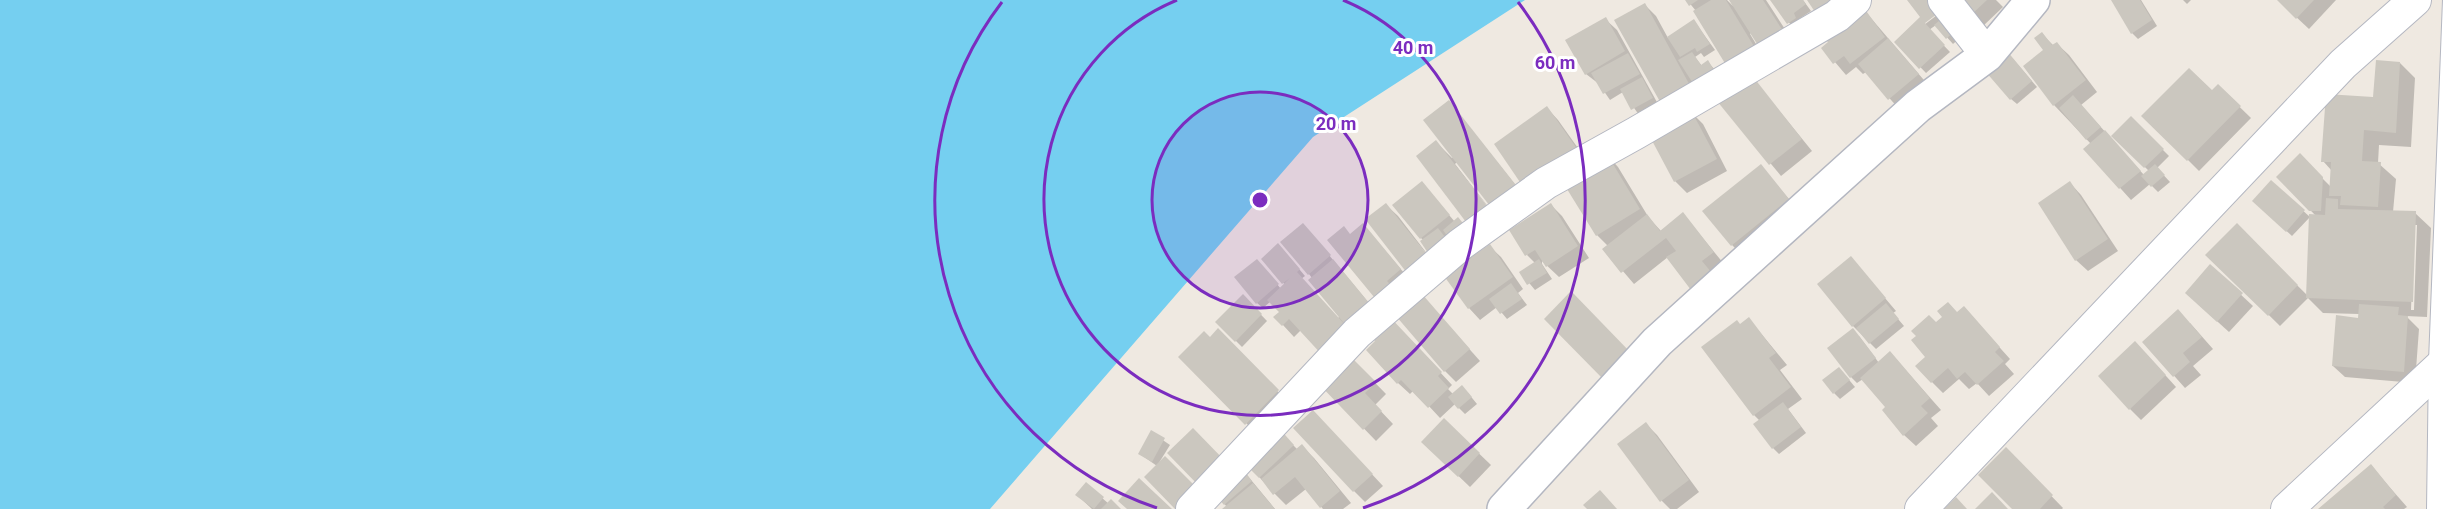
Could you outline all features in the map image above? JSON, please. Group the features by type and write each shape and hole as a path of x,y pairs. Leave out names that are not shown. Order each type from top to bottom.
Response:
{"street":[{"path":"1192,509 1357,333 1461,244 1546,183 1837,16 1855,0"},
{"path":"1944,0 1987,55"},
{"path":"1504,509 1657,342 1918,106 1987,55 2033,0"},
{"path":"1921,509 2343,63 2415,0"},
{"path":"2443,509 2445,362 2459,0"},
{"path":"2287,509 2445,362"}],"water":[{"path":"0,0 1525,0 1313,137 990,509 0,509"}],"building":[{"path":"1685,0 1698,0 1689,6"},
{"path":"1711,0 1726,0 1755,48 1726,65 1693,11"},
{"path":"1729,0 1763,0 1783,31 1759,47"},
{"path":"1770,0 1803,0 1806,4 1794,13 1796,18 1787,24"},
{"path":"1807,0 1837,0 1817,15"},
{"path":"1907,0 1933,0 1941,11 1925,23 1945,45 1919,69 1894,42 1920,17"},
{"path":"1954,0 1987,0 1970,16"},
{"path":"2111,0 2140,0 2152,20 2131,34"},
{"path":"2277,0 2314,0 2296,19"},
{"path":"1645,3 1693,91 1663,107 1614,20"},
{"path":"1864,8 1885,37 1850,64 1844,56 1833,64 1821,48 1828,42 1825,39"},
{"path":"1945,16 1957,29 1946,39 1934,25"},
{"path":"1606,17 1625,51 1585,75 1565,40"},
{"path":"1694,19 1710,44 1697,52 1695,48 1680,57 1667,37"},
{"path":"2042,32 2052,45 2057,42 2086,80 2053,106 2023,66 2043,50 2034,38"},
{"path":"1888,38 1919,74 1888,100 1858,64"},
{"path":"2007,51 2032,81 2010,100 1985,71"},
{"path":"1692,52 1701,65 1708,60 1715,72 1694,85 1678,60"},
{"path":"1628,53 1640,74 1603,94 1591,73"},
{"path":"2376,60 2400,62 2396,133 2364,130 2362,161 2381,162 2378,207 2340,205 2341,196 2329,196 2331,162 2321,162 2326,94 2373,97"},
{"path":"2189,68 2212,90 2218,84 2241,106 2187,161 2141,116"},
{"path":"1751,74 1802,139 1769,165 1717,101"},
{"path":"1642,77 1653,98 1631,110 1620,89"},
{"path":"2073,95 2101,127 2086,140 2059,108"},
{"path":"1449,100 1519,189 1493,210 1423,120"},
{"path":"1547,106 1580,153 1526,191 1494,144"},
{"path":"1691,110 1717,159 1674,182 1648,133"},
{"path":"2131,116 2164,149 2144,168 2111,136"},
{"path":"2105,130 2141,171 2119,189 2083,149"},
{"path":"1436,140 1490,210 1469,226 1416,156"},
{"path":"2300,153 2323,177 2321,211 2309,211 2276,177"},
{"path":"1607,154 1640,209 1596,236 1562,181"},
{"path":"1761,164 1789,199 1731,246 1702,211"},
{"path":"2155,164 2165,175 2151,187 2141,176"},
{"path":"2271,180 2305,210 2286,232 2252,201"},
{"path":"1422,181 1450,215 1420,239 1392,205"},
{"path":"2070,181 2108,239 2075,261 2038,203"},
{"path":"2326,198 2338,199 2338,209 2416,211 2413,302 2306,298 2309,214 2325,215"},
{"path":"1386,203 1428,256 1407,273 1365,219"},
{"path":"1551,203 1578,246 1546,267 1535,250 1525,256 1509,230"},
{"path":"1683,212 1714,252 1702,261 1712,273 1691,290 1666,257 1676,251 1666,238 1621,273 1602,249 1647,214 1660,231"},
{"path":"1458,217 1466,227 1450,240 1443,230"},
{"path":"1303,223 1331,255 1308,275 1280,242"},
{"path":"1363,223 1401,269 1387,281 1390,284 1374,297 1327,240 1344,226 1350,234"},
{"path":"2237,223 2298,285 2268,316 2205,255"},
{"path":"1438,228 1448,241 1430,256 1420,241"},
{"path":"1278,243 1300,269 1297,272 1348,328 1308,280 1333,259 1374,309 1324,357 1289,319 1282,326 1273,317 1279,312 1267,300 1290,278 1282,284 1261,259"},
{"path":"1490,244 1513,277 1468,309 1444,276"},
{"path":"1851,256 1886,298 1852,327 1817,284"},
{"path":"1257,259 1279,284 1256,304 1234,277"},
{"path":"1539,259 1547,273 1527,285 1519,272"},
{"path":"2210,264 2243,293 2217,322 2185,293"},
{"path":"1511,283 1522,299 1500,314 1489,299"},
{"path":"1571,291 1631,353 1604,380 1544,319"},
{"path":"1243,294 1262,314 1235,342 1215,322"},
{"path":"1422,294 1470,349 1444,372 1396,316"},
{"path":"1948,302 1957,312 1964,306 2000,347 1995,352 2004,361 1977,385 1965,372 1957,379 1948,368 1931,383 1915,366 1925,357 1911,340 1916,336 1911,331 1929,315 1936,322 1942,317 1937,311"},
{"path":"1886,303 1899,319 1869,344 1856,328"},
{"path":"2359,304 2399,307 2398,315 2408,316 2404,372 2332,366 2336,315 2358,318"},
{"path":"2178,309 2202,337 2183,353 2190,362 2173,377 2142,342"},
{"path":"1387,314 1442,372 1438,376 1449,388 1428,408 1401,380 1397,384 1366,350 1375,341 1367,332"},
{"path":"1749,317 1776,353 1769,358 1791,387 1753,416 1701,347 1737,320 1740,324"},
{"path":"1218,328 1279,390 1245,425 1178,357 1204,331 1210,337"},
{"path":"1853,328 1876,358 1850,378 1827,348"},
{"path":"2135,341 2166,375 2129,410 2098,376"},
{"path":"1890,351 1930,398 1921,406 1928,413 1903,436 1882,410 1885,407 1860,378"},
{"path":"1348,354 1376,382 1365,393 1382,411 1363,430 1318,383"},
{"path":"1839,367 1850,380 1833,394 1822,380"},
{"path":"1462,385 1472,397 1458,409 1448,397"},
{"path":"1783,402 1801,427 1772,449 1753,424"},
{"path":"1313,410 1373,474 1353,492 1293,428"},
{"path":"1444,418 1480,453 1458,477 1421,442"},
{"path":"1646,422 1689,480 1660,502 1617,444"},
{"path":"1278,427 1294,445 1259,478 1243,462"},
{"path":"1193,428 1227,463 1201,488 1167,453"},
{"path":"1151,430 1165,438 1152,462 1138,454"},
{"path":"1302,444 1340,491 1320,508 1295,477 1273,495 1261,479"},
{"path":"2006,447 2053,495 2040,509 2012,509 1978,475"},
{"path":"1165,456 1199,490 1180,509 1175,509 1144,477"},
{"path":"2371,464 2396,495 2383,507 2385,509 2318,509"},
{"path":"1241,467 1252,481 1224,505 1213,492"},
{"path":"1139,478 1172,509 1127,509 1118,501"},
{"path":"1086,482 1104,497 1094,509 1075,495"},
{"path":"1253,483 1275,509 1222,509"},
{"path":"1600,490 1617,509 1587,509 1583,505"},
{"path":"1992,492 2008,509 1975,509"},
{"path":"1956,497 1967,509 1944,509"},
{"path":"1111,499 1121,509 1101,509"}]}
